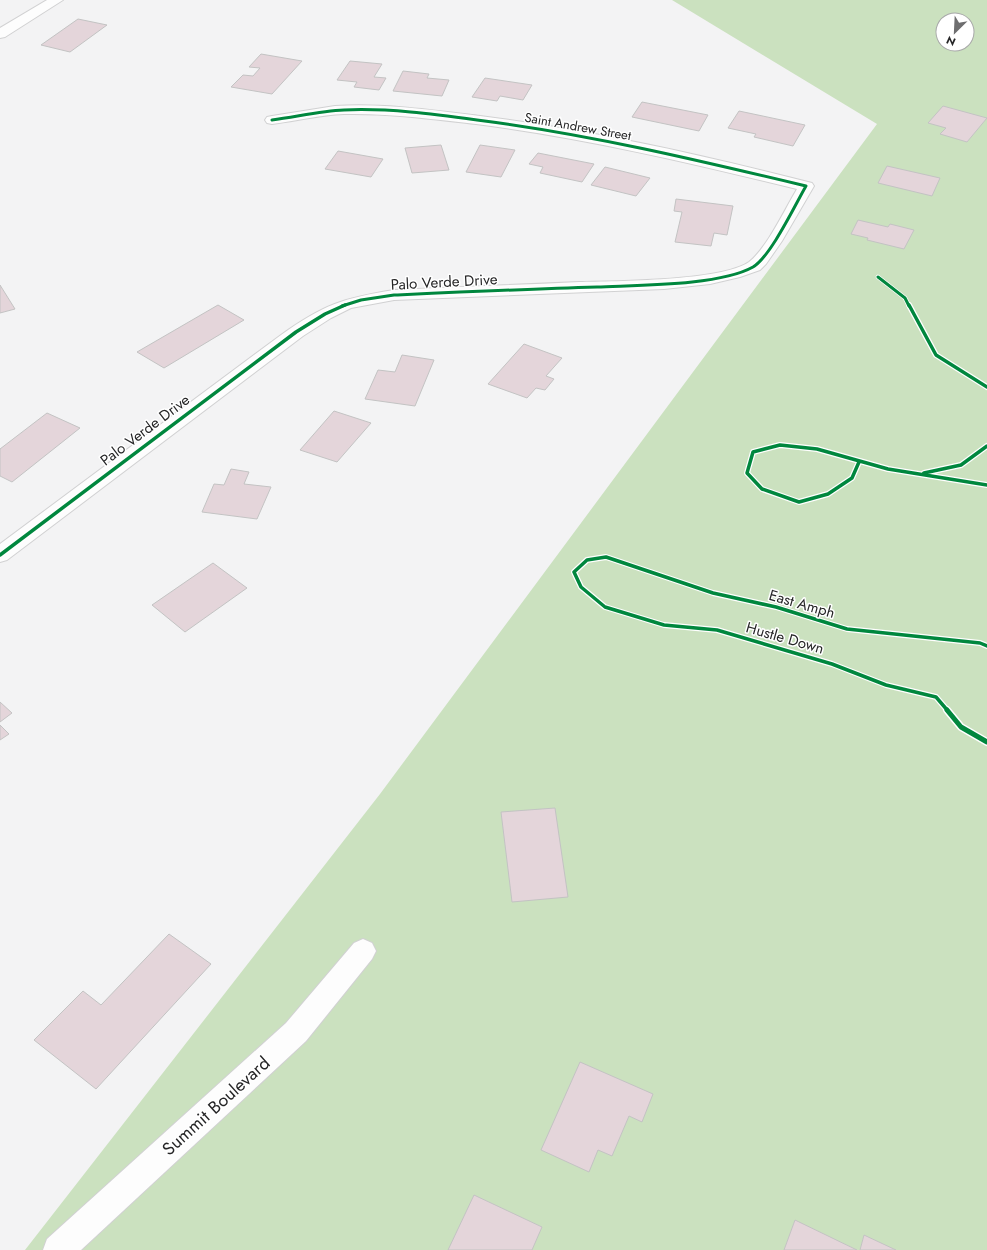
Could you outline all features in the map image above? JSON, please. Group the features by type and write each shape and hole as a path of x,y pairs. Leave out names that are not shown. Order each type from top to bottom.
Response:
{"street":[{"path":"0,34 56,0"},
{"name":"Saint Andrew Street","path":"272,120 343,110 421,113 557,130 627,144 806,186"},
{"name":"Palo Verde Drive","path":"0,555 311,321 336,309 356,301 394,295 664,284 705,280 733,273 755,266 770,247 806,186"},
{"name":"Summit Boulevard","path":"58,1250 296,1032 362,951"}],"green space":[{"path":"672,0 987,0 987,1250 25,1250 380,794 877,124"}],"building":[{"path":"78,19 107,25 70,52 41,45"},
{"path":"261,54 302,61 272,94 231,87 243,75 253,76 260,68 249,67"},
{"path":"350,61 382,64 374,77 386,78 379,90 354,87 357,82 337,80"},
{"path":"403,71 429,74 427,78 449,80 442,96 393,91"},
{"path":"485,78 532,85 523,100 500,96 497,101 472,97"},
{"path":"642,102 708,115 699,131 632,117"},
{"path":"943,106 987,118 967,142 940,134 946,128 928,123"},
{"path":"739,111 805,125 793,146 754,137 756,134 728,128"},
{"path":"441,145 449,170 412,173 405,148"},
{"path":"480,145 515,150 501,177 466,172"},
{"path":"338,151 383,159 371,177 325,169"},
{"path":"538,153 594,164 582,182 540,173 543,167 529,164"},
{"path":"887,166 940,178 932,196 878,183"},
{"path":"605,167 650,178 636,196 591,185"},
{"path":"676,199 733,206 727,235 714,233 711,246 675,242 682,212 674,211"},
{"path":"858,220 888,227 890,224 914,230 904,249 867,240 868,238 851,234"},
{"path":"0,285 15,309 0,313"},
{"path":"218,305 244,320 164,368 137,352"},
{"path":"524,344 562,358 546,376 554,379 545,390 536,388 527,398 488,384"},
{"path":"402,355 434,360 415,406 365,399 378,370 395,372"},
{"path":"334,411 371,423 337,462 300,450"},
{"path":"47,413 80,428 12,482 0,476 0,449"},
{"path":"231,469 249,472 244,484 271,487 257,519 202,512 214,484 224,485"},
{"path":"213,563 247,588 185,632 152,605"},
{"path":"0,702 12,713 0,722"},
{"path":"0,725 9,734 0,740"},
{"path":"555,808 568,897 512,902 501,812"},
{"path":"169,934 211,964 96,1089 34,1040 83,991 101,1005"},
{"path":"580,1062 653,1094 642,1122 629,1116 612,1156 598,1150 589,1172 541,1150"},
{"path":"474,1195 542,1227 532,1250 448,1250"},
{"path":"795,1220 857,1250 784,1250"},
{"path":"864,1235 896,1250 860,1250"}],"cycle path":[{"path":"0,555 287,339 315,320 345,304 370,298 394,295 664,284 723,276 745,270 754,266 760,261 774,241 806,186 678,156 592,138 549,130 447,116 388,111 344,110 272,120"},
{"path":"878,277 905,298 936,355 987,387"},
{"path":"859,462 852,478 828,494 799,502 762,489 747,473 753,452 780,445 817,449 888,469 987,485"},
{"path":"924,473 961,465 987,446"},
{"name":"East Amph","path":"987,646 980,643 847,629 776,607 713,593 606,557 587,560 574,572 581,587 605,607 664,625 717,630 832,664 886,685 936,697 961,727 987,742"}]}
